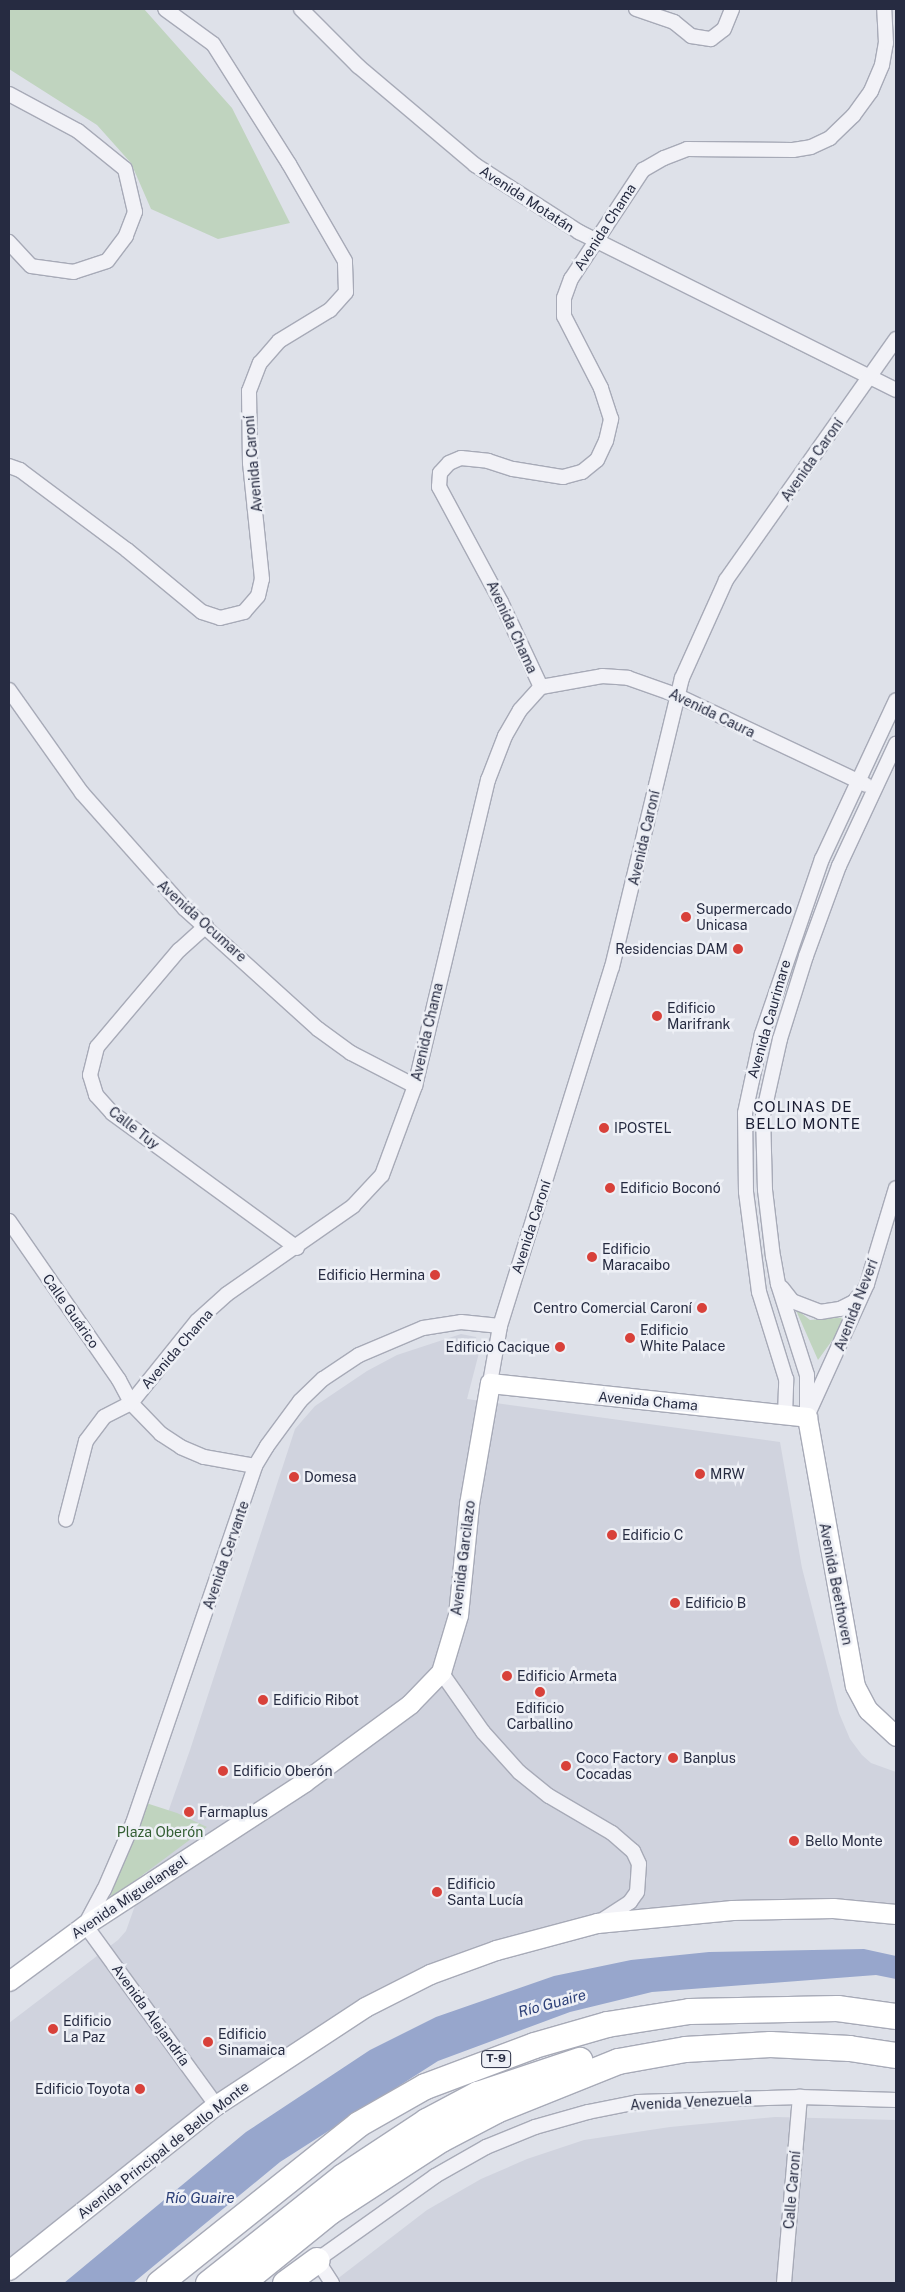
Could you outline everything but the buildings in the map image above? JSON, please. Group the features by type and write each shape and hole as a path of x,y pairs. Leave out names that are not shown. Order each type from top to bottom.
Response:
{"highway":[{"name":"T-9","path":"159,2283 358,2124 424,2086 534,2045 607,2024 689,2011 837,2008 896,2016"},
{"path":"208,2283 343,2176 426,2121 477,2094 592,2056 637,2044 685,2049"},
{"path":"241,2283 330,2211 387,2171 496,2110 618,2061 685,2049 770,2044 849,2048 896,2055"},
{"path":"285,2283 317,2260"}],"street":[{"name":"Avenida Caroní","path":"9,466 20,470 127,550 202,612 220,618 244,612 258,596 262,579 250,462 249,391 260,363 279,341 330,310 346,292 345,261 289,164 213,44 165,9"},
{"name":"Avenida Motatán","path":"301,9 358,66 475,165 597,241 896,390"},
{"path":"636,9 674,22 691,36 711,39 724,29 732,9"},
{"name":"Avenida Chama","path":"131,1403 197,1321 227,1294 297,1248 353,1206 382,1175 415,1086 488,780 505,736 520,710 541,687 501,602 439,487 440,473 449,463 461,458 488,461 513,469 563,477 582,472 597,460 606,441 611,419 601,388 564,316 564,298 571,279 643,170 664,158 687,149 793,150 811,147 830,138 853,116 871,91 882,65 886,42 884,9"},
{"path":"9,94 78,131 125,170 135,212 126,236 107,261 74,272 31,266 9,242"},
{"name":"Avenida Caroní","path":"490,1383 500,1326 612,967 645,837 676,695 726,580 896,339"},
{"name":"Avenida Caura","path":"541,687 602,676 628,678 676,695 876,789"},
{"name":"Avenida Ocumare","path":"9,690 82,793 151,874 318,1029 351,1053 415,1086"},
{"name":"Avenida Caurimare","path":"785,1416 786,1379 759,1292 746,1192 745,1113 762,1034 789,950 822,859 896,700"},
{"name":"Avenida Caurimare","path":"807,1417 807,1375 778,1284 765,1190 763,1115 780,1039 806,956 839,866 896,744"},
{"name":"Calle Tuy","path":"206,926 178,950 97,1047 90,1075 96,1096 112,1113 297,1248"},
{"name":"Avenida Neverí","path":"807,1417 867,1284 896,1188"},
{"name":"Calle Guárico","path":"9,1222 119,1380 131,1403"},
{"path":"778,1284 792,1301 820,1312 840,1309 854,1302 867,1284"},
{"name":"Avenida Cervante","path":"85,1925 104,1890 133,1822 255,1466 300,1401 323,1379 359,1355 423,1328 461,1322 500,1326"},
{"name":"Avenida Chama","path":"490,1383 807,1417"},
{"name":"Avenida Garcilazo","path":"441,1672 458,1615 469,1504 490,1383"},
{"path":"66,1519 86,1441 104,1417 131,1403 161,1434 180,1447 204,1457 255,1466"},
{"name":"Avenida Beethoven","path":"807,1417 855,1686 872,1714 896,1736"},
{"path":"441,1672 483,1732 519,1772 549,1796 612,1833 633,1851 639,1864 637,1892 630,1902 597,1923"},
{"name":"Avenida Miguelangel","path":"9,1981 85,1925 304,1782 410,1704 441,1672"},
{"name":"Avenida Principal de Bello Monte","path":"9,2270 216,2106 305,2045 395,1990 480,1956 597,1923 732,1910 833,1908 896,1914"},
{"name":"Avenida Alejandría","path":"85,1925 216,2106"},
{"name":"Avenida Venezuela","path":"317,2260 435,2176 486,2147 535,2127 588,2112 638,2102 800,2097 896,2100"},
{"name":"Calle Caroní","path":"784,2283 800,2097"},
{"path":"317,2260 332,2283"}],"shaded area":[{"path":"461,1334 476,1337 480,1349 467,1399 780,1442 802,1568 839,1713 850,1739 862,1755 871,1763 896,1772 896,1910 864,1905 545,1931 343,2020 9,2272 9,2023 118,1940 126,1931 190,1750 295,1429 315,1406 367,1371 397,1355"},
{"path":"775,2117 896,2120 896,2283 332,2283 427,2210 481,2179 527,2159 584,2140 670,2127"}],"green space":[{"path":"9,9 144,9 232,108 290,223 218,239 151,209 131,163 97,125 9,69"},
{"path":"795,1308 810,1320 849,1317 818,1360"},
{"name":"Plaza Oberón","path":"146,1803 177,1813 207,1827 109,1900"}],"water":[{"name":"Río Guaire","path":"864,1949 896,1956 896,1979 876,1975 652,1992 570,2012 438,2061 280,2162 133,2283 64,2283 246,2132 370,2050 436,2017 554,1976 631,1960 709,1952"}],"place":[{"name":"Supermercado Unicasa","path":"686,917"},
{"name":"Residencias DAM","path":"738,949"},
{"name":"Edificio Marifrank","path":"657,1016"},
{"name":"IPOSTEL","path":"604,1128"},
{"name":"Edificio Boconó","path":"610,1188"},
{"name":"Edificio Maracaibo","path":"592,1257"},
{"name":"Edificio Hermina","path":"435,1275"},
{"name":"Centro Comercial Caroní","path":"702,1308"},
{"name":"Edificio White Palace","path":"630,1338"},
{"name":"Edificio Cacique","path":"560,1347"},
{"name":"MRW","path":"700,1474"},
{"name":"Domesa","path":"294,1477"},
{"name":"Edificio C","path":"612,1535"},
{"name":"Edificio B","path":"675,1603"},
{"name":"Edificio Armeta","path":"507,1676"},
{"name":"Edificio Carballino","path":"540,1692"},
{"name":"Edificio Ribot","path":"263,1700"},
{"name":"Banplus","path":"673,1758"},
{"name":"Coco Factory Cocadas","path":"566,1766"},
{"name":"Edificio Oberón","path":"223,1771"},
{"name":"Farmaplus","path":"189,1812"},
{"name":"Bello Monte","path":"794,1841"},
{"name":"Edificio Santa Lucía","path":"437,1892"},
{"name":"Edificio La Paz","path":"53,2029"},
{"name":"Edificio Sinamaica","path":"208,2042"},
{"name":"Edificio Toyota","path":"140,2089"}],"district":[{"name":"COLINAS DE BELLO MONTE","path":"803,1114"}]}
